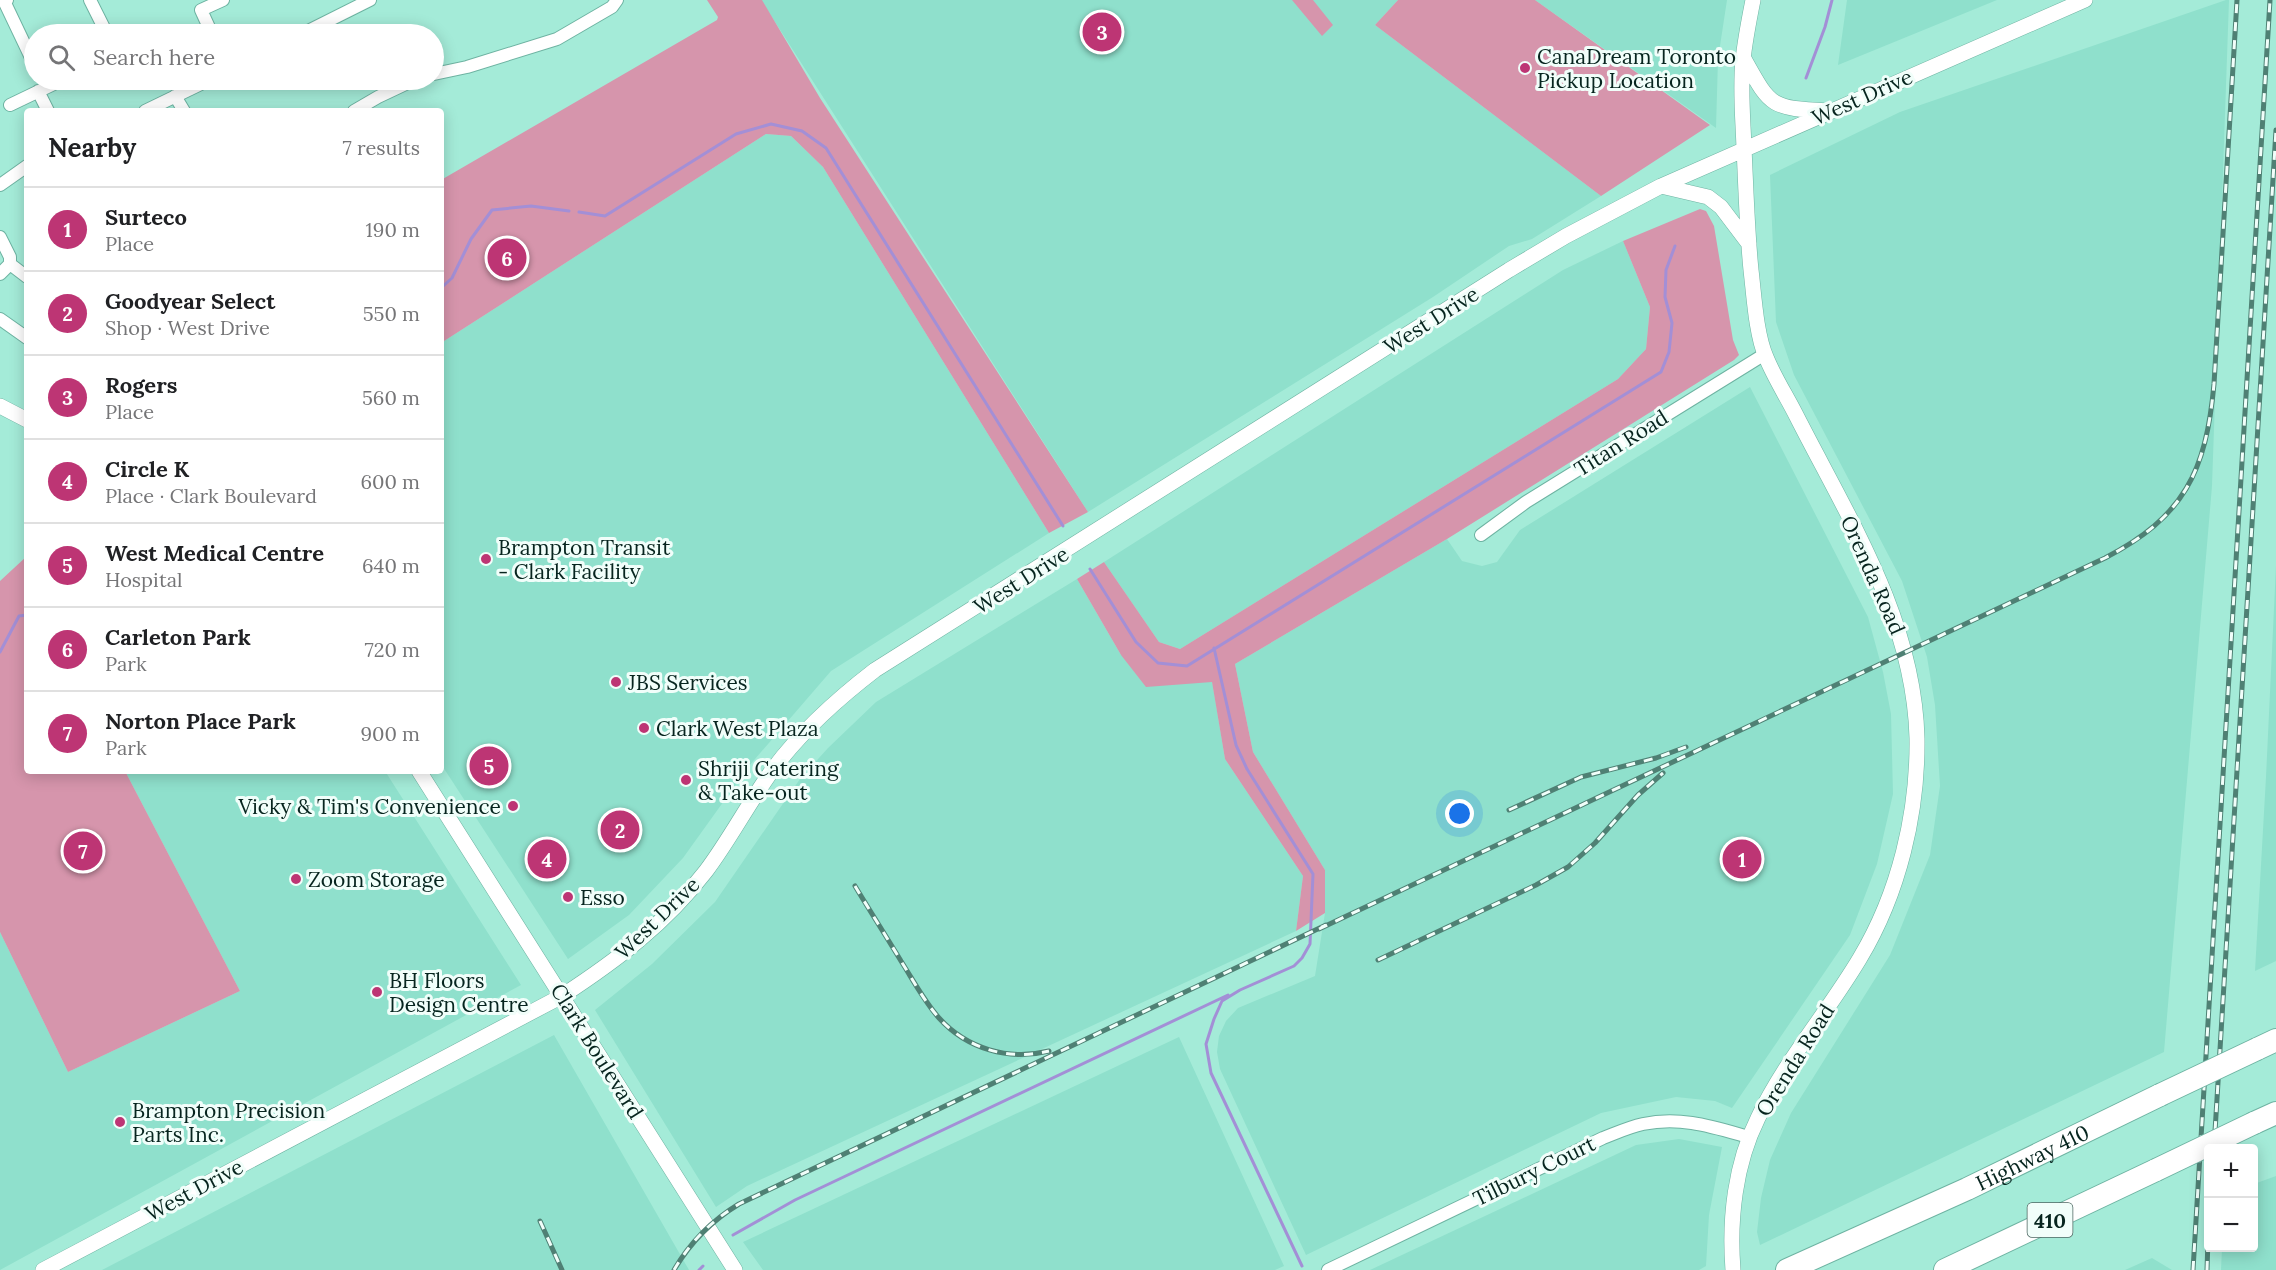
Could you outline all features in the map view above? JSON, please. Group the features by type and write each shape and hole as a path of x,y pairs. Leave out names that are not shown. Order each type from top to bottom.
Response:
{"highway":[{"name":"Highway 410","path":"1790,1269 1966,1189 2267,1044"},
{"name":"410","path":"1945,1270 2276,1113"}],"street":[{"path":"7,0 5,3 24,43"},
{"path":"90,0 102,24"},
{"path":"208,24 199,5 223,0"},
{"path":"322,24 370,0"},
{"path":"444,72 556,39 612,7 617,0"},
{"name":"Orenda Road","path":"1732,1270 1732,1217 1749,1137 1783,1074 1860,959 1886,905 1900,866 1911,812 1917,736 1905,652 1890,606 1858,537 1764,354 1754,300 1744,149 1743,56 1753,0"},
{"name":"West Drive","path":"43,1270 562,996 610,964 662,920 706,870 765,780 788,750 833,703 868,676 1509,270 1566,236 1661,186 2085,0"},
{"path":"1743,56 1766,95 1778,106 1788,109 1831,111"},
{"path":"10,105 35,90"},
{"path":"43,90 47,108"},
{"path":"151,108 187,90"},
{"path":"359,108 393,90"},
{"path":"175,96 182,108"},
{"path":"0,185 24,168"},
{"path":"1661,186 1708,197 1721,207 1749,244"},
{"path":"0,237 10,257 10,264 0,274"},
{"path":"10,264 24,275"},
{"path":"0,319 24,336"},
{"name":"Titan Road","path":"1481,535 1526,502 1764,354"},
{"path":"0,406 24,418"},
{"name":"Clark Boulevard","path":"421,774 735,1270"},
{"name":"Tilbury Court","path":"1328,1270 1594,1143 1640,1124 1663,1121 1700,1123 1749,1137"}],"shaded area":[{"path":"707,0 762,0 820,98 1088,512 1049,533 823,167 791,136 766,134 444,341 444,178 717,20 718,17"},
{"path":"761,0 1398,0 1375,25 1601,196 1532,239 1509,246 1433,297 1088,512"},
{"path":"1292,0 1313,0 1333,25 1322,36"},
{"path":"1398,0 1535,0 1710,125 1601,196 1375,25"},
{"path":"1535,0 1727,0 1718,59 1716,128"},
{"path":"1847,0 1997,0 1838,65"},
{"path":"2229,0 2212,486 2164,1052 1760,1245 1757,1232 1761,1198 1770,1160 1791,1113 1890,955 1930,855 1940,786 1935,705 1927,657 1902,581 1794,375 1776,322 1770,175 1900,112"},
{"path":"766,134 791,136 823,167 1049,533 831,671 749,766 683,858 629,915 568,959 444,769 444,341"},
{"path":"1700,209 1706,211 1714,226 1733,340 1739,355 1734,360 1447,539 1235,664 1253,752 1325,870 1325,913 1296,931 1303,876 1225,759 1212,682 1146,687 1121,655 1077,579 1104,562 1159,642 1180,649 1618,379 1646,349 1650,307 1623,241"},
{"path":"1623,241 1650,307 1646,349 1618,379 1180,649 1159,642 1104,562 1563,270"},
{"path":"1750,387 1868,617 1883,672 1891,714 1893,794 1877,864 1850,935 1732,1108 1715,1101 1676,1097 1601,1113 1306,1255 1220,1069 1217,1052 1219,1036 1226,1021 1238,1008 1315,976 1325,913 1325,870 1253,752 1235,664 1447,539 1462,561 1482,566 1497,562 1520,530"},
{"path":"24,559 24,774 127,774 240,991 68,1072 0,932 0,581"},
{"path":"2276,566 2276,961 2255,971 2266,777"},
{"path":"1077,579 1121,655 1212,681 1225,759 1303,876 1296,931 747,1186 716,1207 595,1010 652,964 715,902 800,779 828,748 876,702"},
{"path":"127,774 387,774 521,985 0,1270 0,932 68,1072 240,991"},
{"path":"554,1035 689,1270 102,1270"},
{"path":"1179,1037 1284,1266 1275,1270 763,1270 743,1242"},
{"path":"1679,1139 1722,1147 1709,1215 1706,1266 1699,1270 1370,1270 1636,1145"},
{"path":"2276,1176 2276,1270 2221,1270 2222,1252 2258,1252 2258,1183"},
{"path":"2152,1258 2172,1270 2125,1270"}],"waterway":[{"path":"1806,78 1825,27 1832,0"},
{"path":"579,212 605,216 736,134 771,124 802,131 826,148 1063,526"},
{"path":"444,285 452,278 471,239 492,210 531,206 569,211"},
{"path":"1090,569 1136,642 1158,663 1187,666 1661,372 1669,352 1672,323 1665,297 1666,270 1675,246"},
{"path":"0,652 19,616 24,615"},
{"path":"1214,648 1236,745 1247,769 1313,874 1310,944 1302,958 1294,966 1240,990 1222,1001 1206,1044 1211,1073 1302,1266"},
{"path":"733,1235 795,1200 1228,995"},
{"path":"699,1270 703,1266"}],"railway":[{"path":"1319,929 2105,558 2154,526 2172,508 2186,489 2197,467 2205,443 2214,384 2237,0"},
{"path":"2193,1270 2270,0"},
{"path":"2214,1144 2276,130"},
{"path":"1509,810 1581,777 1656,758 1686,747"},
{"path":"1378,960 1536,885 1568,867 1595,843 1638,795 1663,773"},
{"path":"855,886 924,998 950,1029 962,1038 990,1050 1019,1054 1049,1051"},
{"path":"674,1270 702,1232 739,1204 1326,925"},
{"path":"540,1221 562,1270"},
{"path":"2207,1270 2208,1252"}],"place":[{"name":"Rogers","path":"1102,32"},
{"name":"CanaDream Toronto Pickup Location","path":"1525,68"},
{"name":"Carleton Park","path":"507,258"},
{"name":"Brampton Transit - Clark Facility","path":"486,559"},
{"name":"JBS Services","path":"616,682"},
{"name":"Clark West Plaza","path":"644,728"},
{"name":"West Medical Centre","path":"489,766"},
{"name":"Shriji Catering & Take-out","path":"686,780"},
{"name":"Vicky & Tim's Convenience","path":"513,806"},
{"name":"Goodyear Select","path":"620,830"},
{"name":"Norton Place Park","path":"83,851"},
{"name":"Circle K","path":"547,859"},
{"name":"Surteco","path":"1742,859"},
{"name":"Zoom Storage","path":"296,879"},
{"name":"Esso","path":"568,897"},
{"name":"BH Floors Design Centre","path":"377,992"},
{"name":"Brampton Precision Parts Inc.","path":"120,1122"}]}
